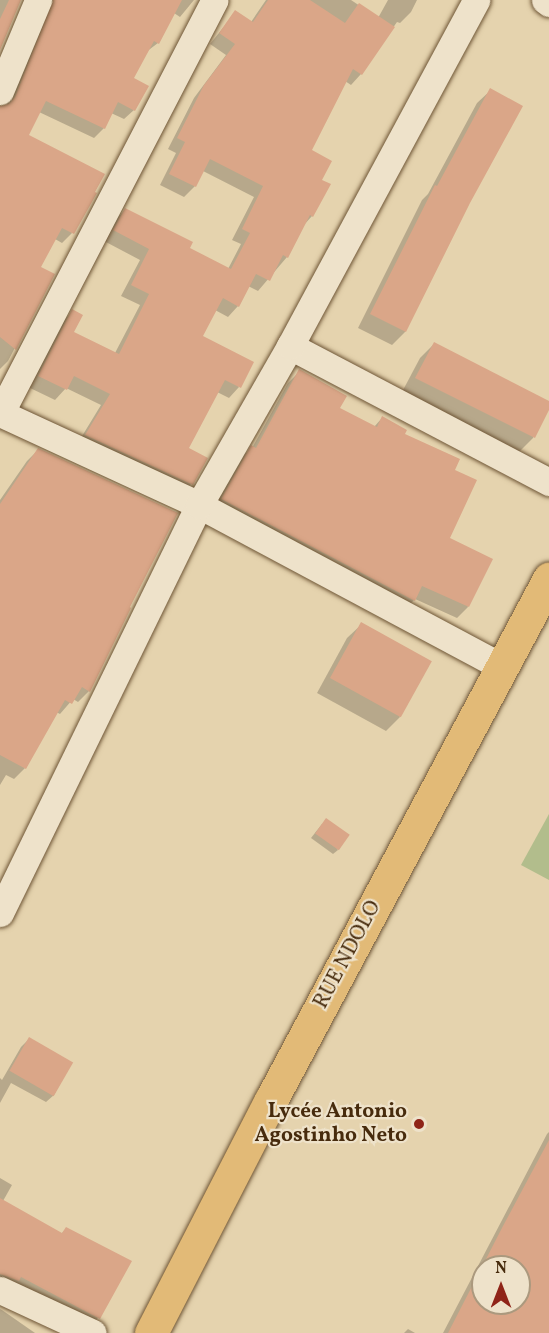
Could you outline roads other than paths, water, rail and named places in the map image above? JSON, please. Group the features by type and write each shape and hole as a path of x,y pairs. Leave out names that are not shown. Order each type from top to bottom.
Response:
{"main road":[{"name":"RUE NDOLO","path":"151,1333 500,666 549,579"}],"street":[{"path":"0,91 38,0"},
{"path":"215,0 0,413 199,505 500,666"},
{"path":"0,914 199,505 290,346 476,0"},
{"path":"290,346 549,482"},
{"path":"0,1290 93,1333"}],"place":[{"name":"Lycée Antonio Agostinho Neto","path":"419,1124"}]}
